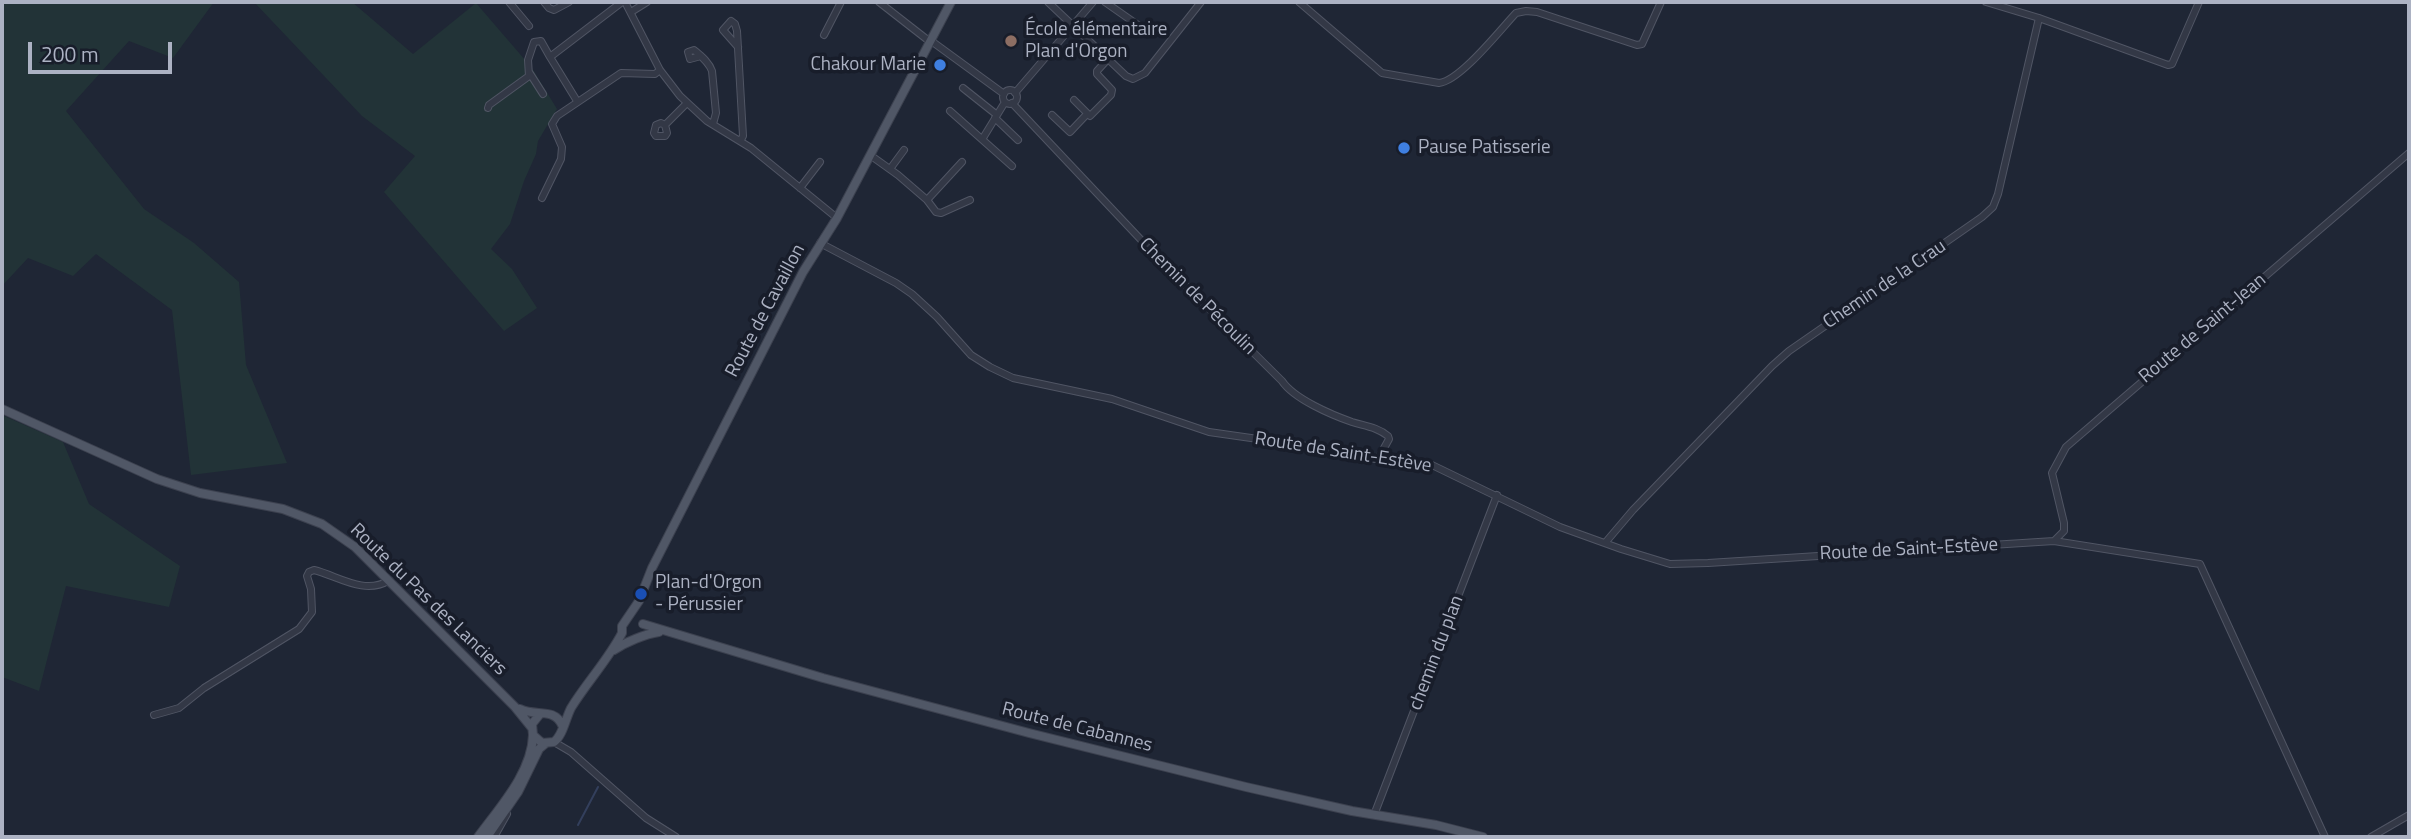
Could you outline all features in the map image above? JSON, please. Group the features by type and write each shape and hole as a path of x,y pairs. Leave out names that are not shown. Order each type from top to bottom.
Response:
{"main road":[{"name":"Route de Cavaillon","path":"627,620 639,601 652,568 803,272 837,218 930,41 933,28 949,2"},
{"name":"Route du Pas des Lanciers","path":"2,409 180,488 269,505 303,515 347,541 515,707 532,732"},
{"name":"Route de Cavaillon","path":"639,601 641,622"},
{"path":"487,837 519,792 540,750 562,729 574,704 622,634 622,626 627,620 641,622 644,630 642,636 637,640 630,640 609,654"},
{"name":"Route de Cabannes","path":"641,622 823,678 1029,733 1246,787 1375,812 1483,837"},
{"name":"Route de Cabannes","path":"642,636 668,631"},
{"path":"622,634 630,640"},
{"path":"556,716 574,704"},
{"name":"Route du Pas des Lanciers","path":"515,707 531,714 540,714"},
{"path":"478,837 510,792 523,768 531,750 535,719 540,714 547,713 556,716 562,729"},
{"path":"532,732 538,741 550,743"}],"street":[{"path":"509,2 529,26"},
{"path":"544,2 554,10 569,2"},
{"path":"550,57 624,2 660,70 687,103 713,124 740,140 837,218"},
{"path":"631,12 647,2"},
{"path":"824,35 841,2"},
{"path":"1048,2 1129,79 1139,78 1201,2"},
{"path":"1007,100 1016,100 1015,93 1093,2"},
{"path":"1105,2 1145,30"},
{"path":"1299,2 1382,73 1439,83 1462,70 1516,13 1537,12 1637,45 1642,44 1646,38 1661,2"},
{"path":"1986,2 2039,18 2168,65 2172,64 2199,2"},
{"name":"Chemin de Pécoulin","path":"883,3 1007,100 1289,392 1388,436 1389,439 1378,459"},
{"name":"Chemin de la Crau","path":"1605,543 1742,396 1789,351 1990,211 1998,194 2039,18"},
{"path":"488,108 527,78 529,54 536,41 541,41 578,101"},
{"path":"738,47 743,136 740,140"},
{"path":"701,56 712,71 716,113 713,124"},
{"path":"1074,100 1090,116 1111,95 1112,90 1097,74 1108,59"},
{"path":"542,198 561,159 562,147 552,124 557,116 621,73 655,74 660,70"},
{"path":"529,72 543,94"},
{"path":"963,88 996,116 1018,140"},
{"path":"983,138 1007,100 1009,91 1015,93"},
{"path":"666,125 687,103"},
{"path":"950,111 1012,166"},
{"path":"1052,115 1070,132 1087,114"},
{"path":"890,169 904,150"},
{"name":"Route de Saint-Jean","path":"2054,541 2064,531 2064,523 2052,473 2066,447 2409,153"},
{"path":"870,155 927,200 936,212 941,213 970,200"},
{"path":"800,188 820,162"},
{"path":"927,200 962,162"},
{"name":"Route de Saint-Estève","path":"820,243 912,294 971,355 1013,378 1112,399 1209,432 1432,465 1560,527 1657,561 1688,564 2054,541 2200,564 2325,837"},
{"name":"chemin du plan","path":"1375,812 1497,495"},
{"path":"154,715 179,708 204,688 299,629 312,612 311,589 307,576 309,572 314,570 368,586 381,585 388,580"},
{"path":"562,729 571,752"},
{"path":"550,743 571,752 646,818 676,837"},
{"path":"494,837 519,792"},
{"path":"2371,837 2409,815"}],"shaded area":[{"path":"2,2 214,2 173,58 129,41 66,111 144,209 194,243 239,282 246,365 287,463 191,475 172,310 96,254 73,276 28,258 2,286"},
{"path":"254,2 352,2 413,54 476,3 532,68 557,109 538,141 536,154 510,224 491,249 512,269 537,308 504,331 384,192 415,156 362,116"},
{"path":"2,415 63,442 89,504 180,566 169,607 66,586 39,691 2,677"}],"waterway":[{"path":"578,825 598,787"}],"place":[{"name":"École élémentaire Plan d'Orgon","path":"1011,41"},
{"name":"Chakour Marie","path":"940,65"},
{"name":"Pause Patisserie","path":"1404,148"},
{"name":"Plan-d'Orgon - Pérussier","path":"641,594"}]}
